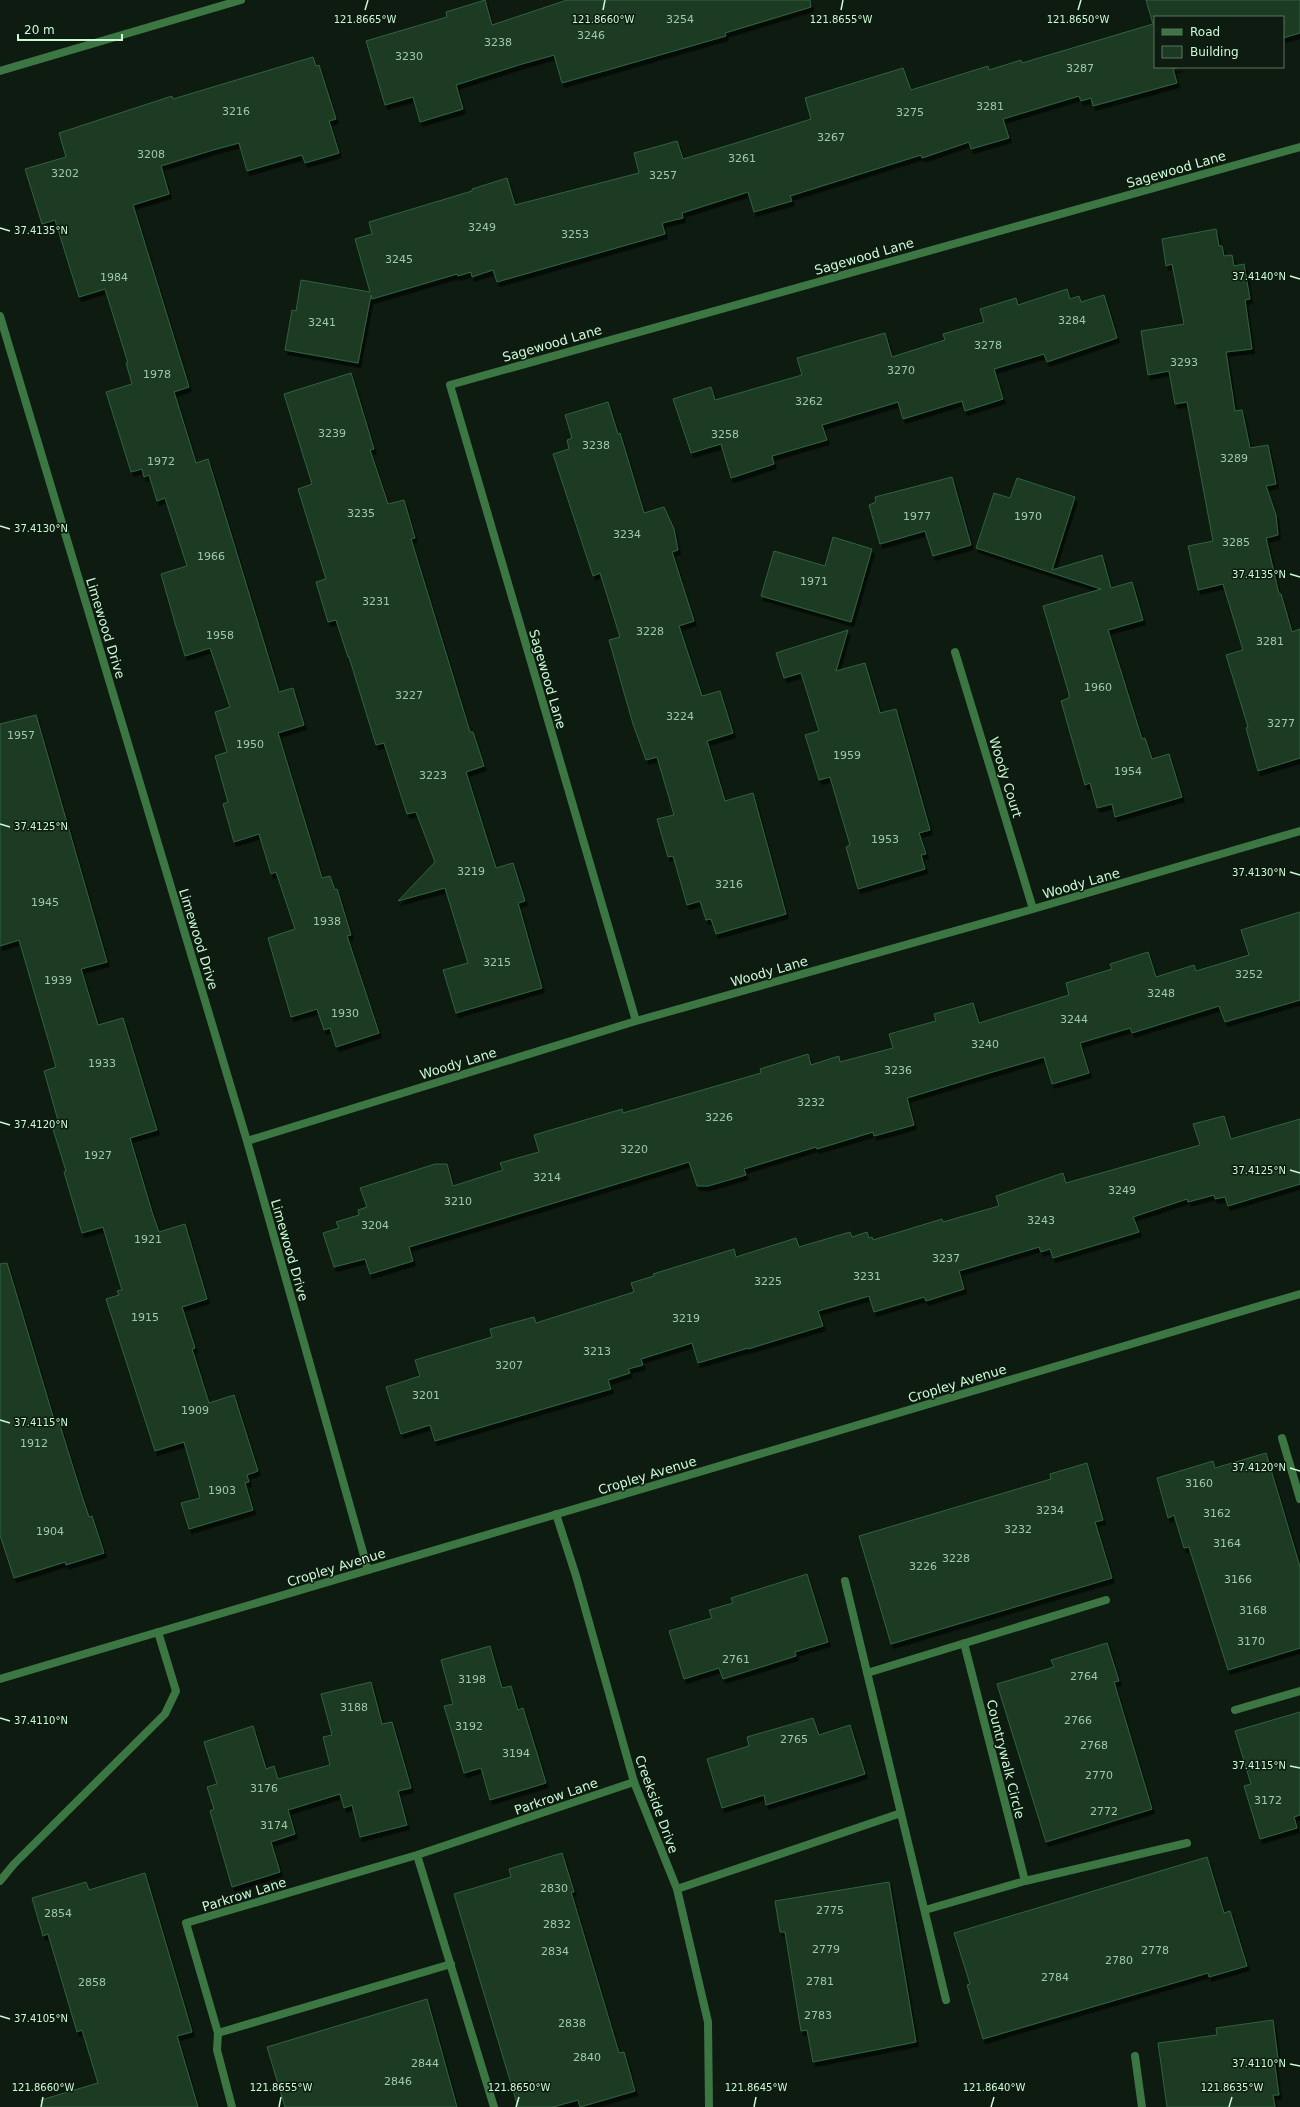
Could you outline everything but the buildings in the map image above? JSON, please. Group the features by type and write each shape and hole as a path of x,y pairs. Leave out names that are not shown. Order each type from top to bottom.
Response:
{"street":[{"path":"0,71 241,0"},
{"name":"Sagewood Lane","path":"636,1021 450,385 1300,147"},
{"name":"Limewood Drive","path":"0,316 247,1141 368,1570"},
{"name":"Woody Court","path":"955,652 1033,909"},
{"name":"Woody Lane","path":"247,1141 636,1021 1033,909 1300,831"},
{"name":"Cropley Avenue","path":"0,1679 1300,1294"},
{"path":"1282,1438 1300,1499"},
{"name":"Creekside Drive","path":"556,1514 576,1576 634,1782 677,1889 708,2022 709,2107"},
{"path":"845,1581 946,2000"},
{"path":"867,1673 1106,1600"},
{"path":"0,1880 14,1864 165,1714 176,1691 158,1632"},
{"name":"Countrywalk Circle","path":"964,1643 1026,1881"},
{"path":"1235,1710 1300,1691"},
{"name":"Parkrow Lane","path":"232,2107 217,2050 218,2033 186,1923 417,1855 634,1782"},
{"path":"677,1889 901,1813"},
{"path":"925,1910 1026,1881 1187,1843"},
{"path":"417,1855 494,2107"},
{"path":"218,2033 451,1964"},
{"path":"1135,2056 1142,2107"}]}
